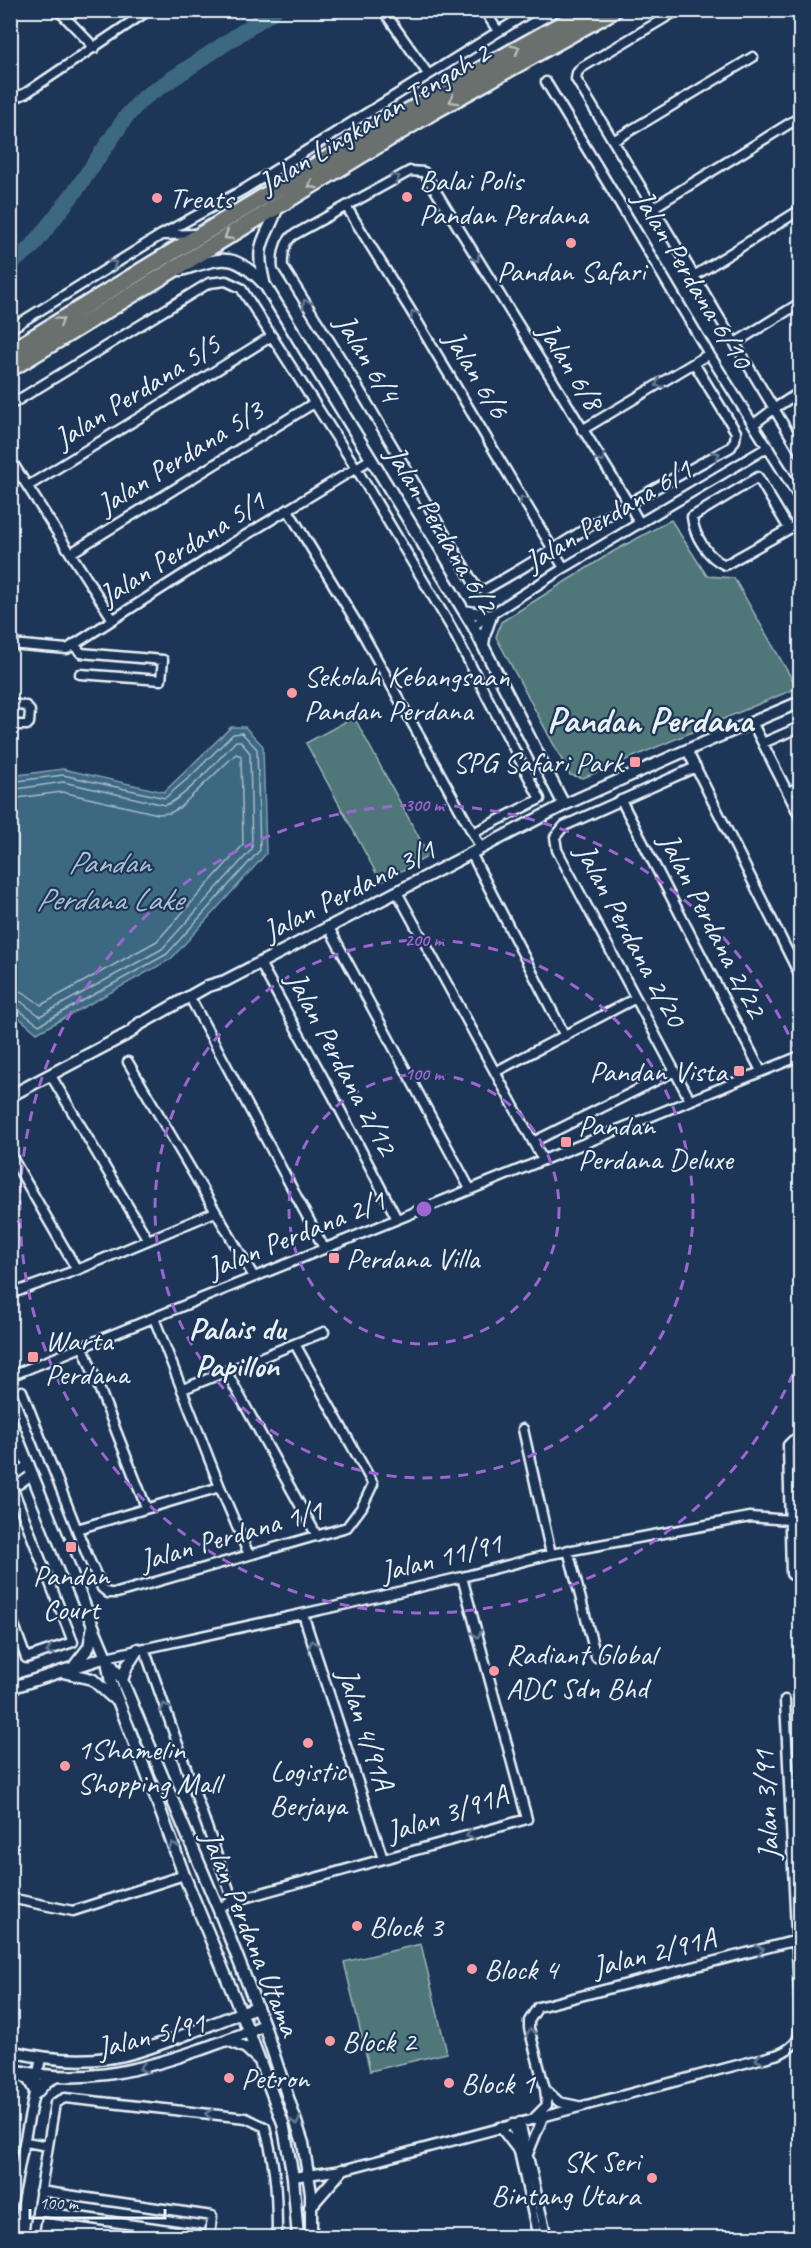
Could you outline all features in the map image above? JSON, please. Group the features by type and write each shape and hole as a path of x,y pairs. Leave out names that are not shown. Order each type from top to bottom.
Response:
{"highway":[{"name":"Jalan Lingkaran Tengah 2","path":"10,352 199,234 426,100 586,10"},
{"name":"Jalan Lingkaran Tengah 2","path":"10,369 432,112 614,10"}],"street":[{"path":"58,10 95,48"},
{"path":"10,94 19,96 26,93 148,10"},
{"path":"383,10 428,74"},
{"path":"484,10 498,31"},
{"path":"10,329 161,235 243,190 533,10"},
{"path":"678,10 581,68 576,79 801,452"},
{"path":"613,141 753,57"},
{"name":"Jalan Perdana 6/10","path":"546,82 620,201 709,354 801,499"},
{"path":"654,207 801,117"},
{"name":"Jalan 6/4","path":"424,172 410,171 292,236 287,241 282,260 283,267 352,377 476,587 484,591 553,551"},
{"name":"Jalan 6/8","path":"424,172 640,524"},
{"name":"Jalan Perdana 6/2","path":"265,285 259,260 259,249 278,206"},
{"name":"Jalan 6/6","path":"346,206 417,320 564,568"},
{"path":"694,276 801,210"},
{"path":"161,235 199,234"},
{"name":"Jalan Perdana 6/2","path":"164,276 225,259 238,262 250,269 265,285 473,626 564,806"},
{"path":"10,405 209,283 226,281 241,288 356,468 451,627 540,799 472,833"},
{"path":"735,343 801,303"},
{"name":"Jalan Perdana 5/5","path":"28,486 272,336"},
{"path":"582,430 709,354"},
{"path":"553,551 629,504 731,447 736,432 694,363"},
{"path":"754,424 801,392"},
{"name":"Jalan Perdana 5/3","path":"71,553 314,403"},
{"name":"Jalan Perdana 6/1","path":"473,626 564,568 768,447"},
{"path":"10,459 112,618"},
{"name":"Jalan Perdana 5/1","path":"10,644 67,649 112,618 371,459"},
{"path":"789,529 758,477 692,517 693,529 714,561 725,566 789,529 801,525"},
{"path":"288,510 358,625 472,833 476,851 565,1036"},
{"path":"464,611 491,616 483,646"},
{"path":"84,638 89,646 89,654"},
{"path":"74,644 81,653 163,660 161,680 80,674"},
{"name":"Jalan Perdana 3/1","path":"10,1096 134,1029 147,1015 198,986 220,983 564,806 687,750 801,702"},
{"path":"10,704 26,706 30,711 27,725 10,725"},
{"path":"752,722 801,817"},
{"path":"763,743 801,727"},
{"path":"687,750 801,976"},
{"name":"Jalan Perdana 2/20","path":"690,1100 557,850 555,837 564,826 696,767"},
{"path":"788,792 801,787"},
{"name":"Jalan Perdana 2/22","path":"621,800 761,1071"},
{"path":"397,891 543,1160"},
{"path":"328,926 470,1190"},
{"name":"Jalan Perdana 2/12","path":"260,963 397,1219"},
{"name":"Jalan Perdana 3/1","path":"134,1029 140,1032 212,992 220,983"},
{"path":"495,1072 636,998"},
{"path":"193,1003 324,1248"},
{"name":"Jalan Perdana 2/1","path":"10,1376 801,1056"},
{"path":"128,1062 254,1277"},
{"path":"533,1142 675,1071"},
{"path":"50,1074 147,1240"},
{"path":"10,1154 77,1270"},
{"path":"10,1294 77,1270 216,1212"},
{"path":"154,1318 249,1555"},
{"path":"183,1389 324,1332"},
{"name":"Jalan Perdana 1/1","path":"77,1529 102,1588 108,1593 347,1527 362,1507 373,1484 295,1344"},
{"path":"83,1347 146,1507"},
{"path":"226,1371 317,1536"},
{"path":"22,1391 77,1529 220,1486"},
{"name":"Jalan Perdana Utama","path":"10,1419 106,1657 111,1683 119,1706 283,2123 293,2177 298,2238"},
{"path":"523,1429 551,1554"},
{"path":"801,1437 788,1445 791,1574 801,1580"},
{"path":"10,1614 26,1658 73,1642 11,1482 14,1474 31,1469"},
{"name":"Jalan 11/91","path":"106,1657 303,1614 568,1550 750,1517 789,1520"},
{"path":"568,1550 596,1657"},
{"name":"Jalan 3/91A","path":"218,1908 233,1901 527,1819 462,1577"},
{"name":"Jalan 4/91A","path":"303,1614 383,1859"},
{"path":"73,1668 89,1647 93,1626"},
{"path":"122,1680 127,1666 141,1649"},
{"path":"141,1649 233,1901"},
{"path":"10,1688 106,1657"},
{"name":"Jalan Perdana Utama","path":"106,1657 122,1680 218,1908 264,2025 303,2143 308,2175 311,2238"},
{"path":"61,1672 92,1679 108,1691 119,1706"},
{"name":"Jalan 3/91","path":"784,1700 801,2015"},
{"path":"10,1898 73,1911 184,1875"},
{"path":"211,1940 209,1916 218,1908"},
{"name":"Jalan 2/91A","path":"546,2089 529,2028 529,2021 538,2007 797,1940"},
{"path":"220,2020 227,2013 233,1995"},
{"name":"Jalan 5/91","path":"10,2051 41,2058 103,2058 138,2052 257,2007"},
{"name":"Jalan 5/91","path":"13,2070 56,2077 117,2074 154,2066 264,2025"},
{"path":"293,2177 342,2170 779,2054 790,2049 797,2041 801,2027"},
{"path":"228,2040 246,2048 259,2060"},
{"path":"10,2214 14,2182 26,2142 41,2058"},
{"path":"13,2070 29,2080 36,2093"},
{"path":"36,2093 47,2081 56,2077"},
{"path":"546,2089 559,2102 581,2106"},
{"path":"532,2119 547,2105 546,2089"},
{"path":"33,2238 55,2103 65,2098 246,2118 265,2127 273,2157 277,2186 277,2238"},
{"path":"524,2155 543,2116"},
{"path":"516,2123 547,2238"},
{"path":"500,2127 524,2155 538,2238"},
{"path":"26,2142 48,2146"},
{"path":"310,2207 342,2170"},
{"path":"37,2211 210,2236 212,2216 40,2191"}],"green space":[{"path":"671,520 707,576 734,578 797,688 583,778 570,775 496,637 501,622 614,551"},
{"path":"354,717 429,856 381,882 306,743"},
{"path":"421,1944 447,2053 370,2071 344,1962"}],"water":[{"name":"Pandan Perdana Lake","path":"231,727 245,727 263,746 266,854 171,959 37,1033 11,1011 11,776 63,769 164,792"}],"waterway":[{"path":"10,264 32,247 76,190 126,117 142,99 275,10"}],"place":[{"name":"Balai Polis Pandan Perdana","path":"407,197"},
{"name":"Treats","path":"157,198"},
{"name":"Pandan Safari","path":"571,243"},
{"name":"Sekolah Kebangsaan Pandan Perdana","path":"292,693"},
{"name":"SPG Safari Park","path":"635,762"},
{"name":"Pandan Vista","path":"739,1071"},
{"name":"Pandan Perdana Deluxe","path":"566,1142"},
{"name":"Perdana Villa","path":"334,1258"},
{"name":"Warta Perdana","path":"33,1357"},
{"name":"Pandan Court","path":"71,1547"},
{"name":"Radiant Global ADC Sdn Bhd","path":"494,1671"},
{"name":"Logistic Berjaya","path":"308,1743"},
{"name":"1Shamelin Shopping Mall","path":"65,1766"},
{"name":"Block 3","path":"357,1926"},
{"name":"Block 4","path":"472,1969"},
{"name":"Block 2","path":"330,2041"},
{"name":"Petron","path":"229,2078"},
{"name":"Block 1","path":"449,2083"},
{"name":"SK Seri Bintang Utara","path":"652,2178"}],"district":[{"name":"Pandan Perdana","path":"650,720"},
{"name":"Palais du Papillon","path":"237,1346"}]}
